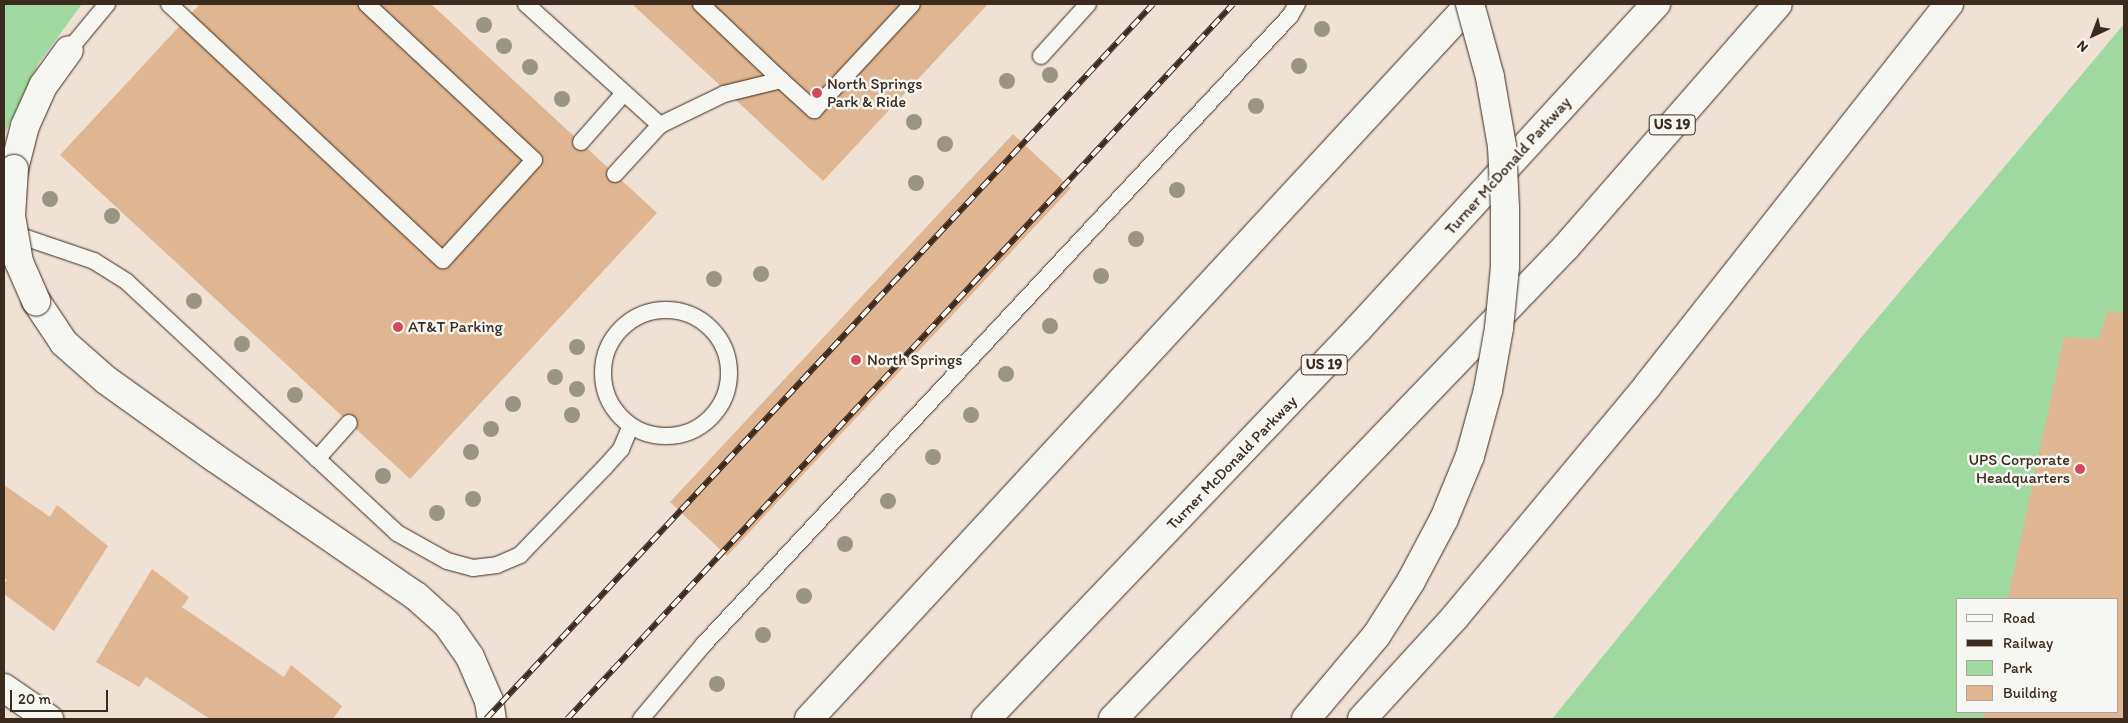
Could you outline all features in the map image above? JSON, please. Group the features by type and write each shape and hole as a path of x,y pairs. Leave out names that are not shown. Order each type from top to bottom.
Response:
{"main road":[{"path":"809,719 1470,4"},
{"path":"1306,719 1376,636 1411,581 1444,518 1462,474 1488,390 1505,267 1505,208 1502,146 1490,77 1470,4"},
{"name":"Turner McDonald Parkway","path":"986,719 1352,336 1656,4"},
{"name":"US 19","path":"1113,719 1566,247 1778,4"},
{"path":"1362,719 1455,617 1642,392 1950,4"},
{"path":"69,50 43,86 25,126 14,170 11,216 19,262 36,301 64,342 106,380 215,458 416,596 447,624 470,657 489,701 492,719"},
{"path":"4,688 49,719"}],"lane":[{"path":"69,50 107,4"},
{"path":"169,4 443,260 534,160 367,4"},
{"path":"526,4 660,125"},
{"path":"702,4 814,110 912,4"},
{"path":"1041,56 1088,4"},
{"path":"641,719 704,644 1290,16 1297,4"},
{"path":"615,174 660,125 724,94 781,80"},
{"path":"581,142 624,92"},
{"path":"4,230 94,261 127,282 397,533 447,561 473,568 497,565 520,555 620,449 632,426"},
{"path":"659,309 681,310 702,320 718,335 727,351 730,374 726,395 715,414 695,430 674,436 652,435 632,426 616,412 605,393 602,371 606,349 618,330 638,316 659,309"},
{"path":"317,459 349,423"}],"green space":[{"path":"4,4 82,4 38,64 4,135"},
{"path":"2124,24 2124,719 1552,719 1860,339"}],"building":[{"name":"AT&T Parking","path":"200,4 431,4 657,213 410,479 60,155"},
{"name":"North Springs Park & Ride","path":"632,4 988,4 823,181"},
{"path":"1013,134 1071,188 727,556 670,502"},
{"name":"UPS Corporate Headquarters","path":"2107,311 2124,313 2124,719 1983,719 1984,713 2118,713 2118,598 2008,598 2064,337 2099,339"},
{"path":"4,485 50,517 57,505 108,546 54,631 4,594 4,584 7,580 4,578"},
{"path":"152,569 189,597 182,607 284,677 291,665 342,706 333,719 210,719 146,677 139,687 96,662"}],"railway":[{"path":"486,719 1153,4"},
{"path":"567,719 1233,4"}],"place":[{"name":"North Springs Park & Ride","path":"817,93"},
{"name":"AT&T Parking","path":"398,327"},
{"name":"North Springs","path":"856,360"},
{"name":"UPS Corporate Headquarters","path":"2080,469"}]}
